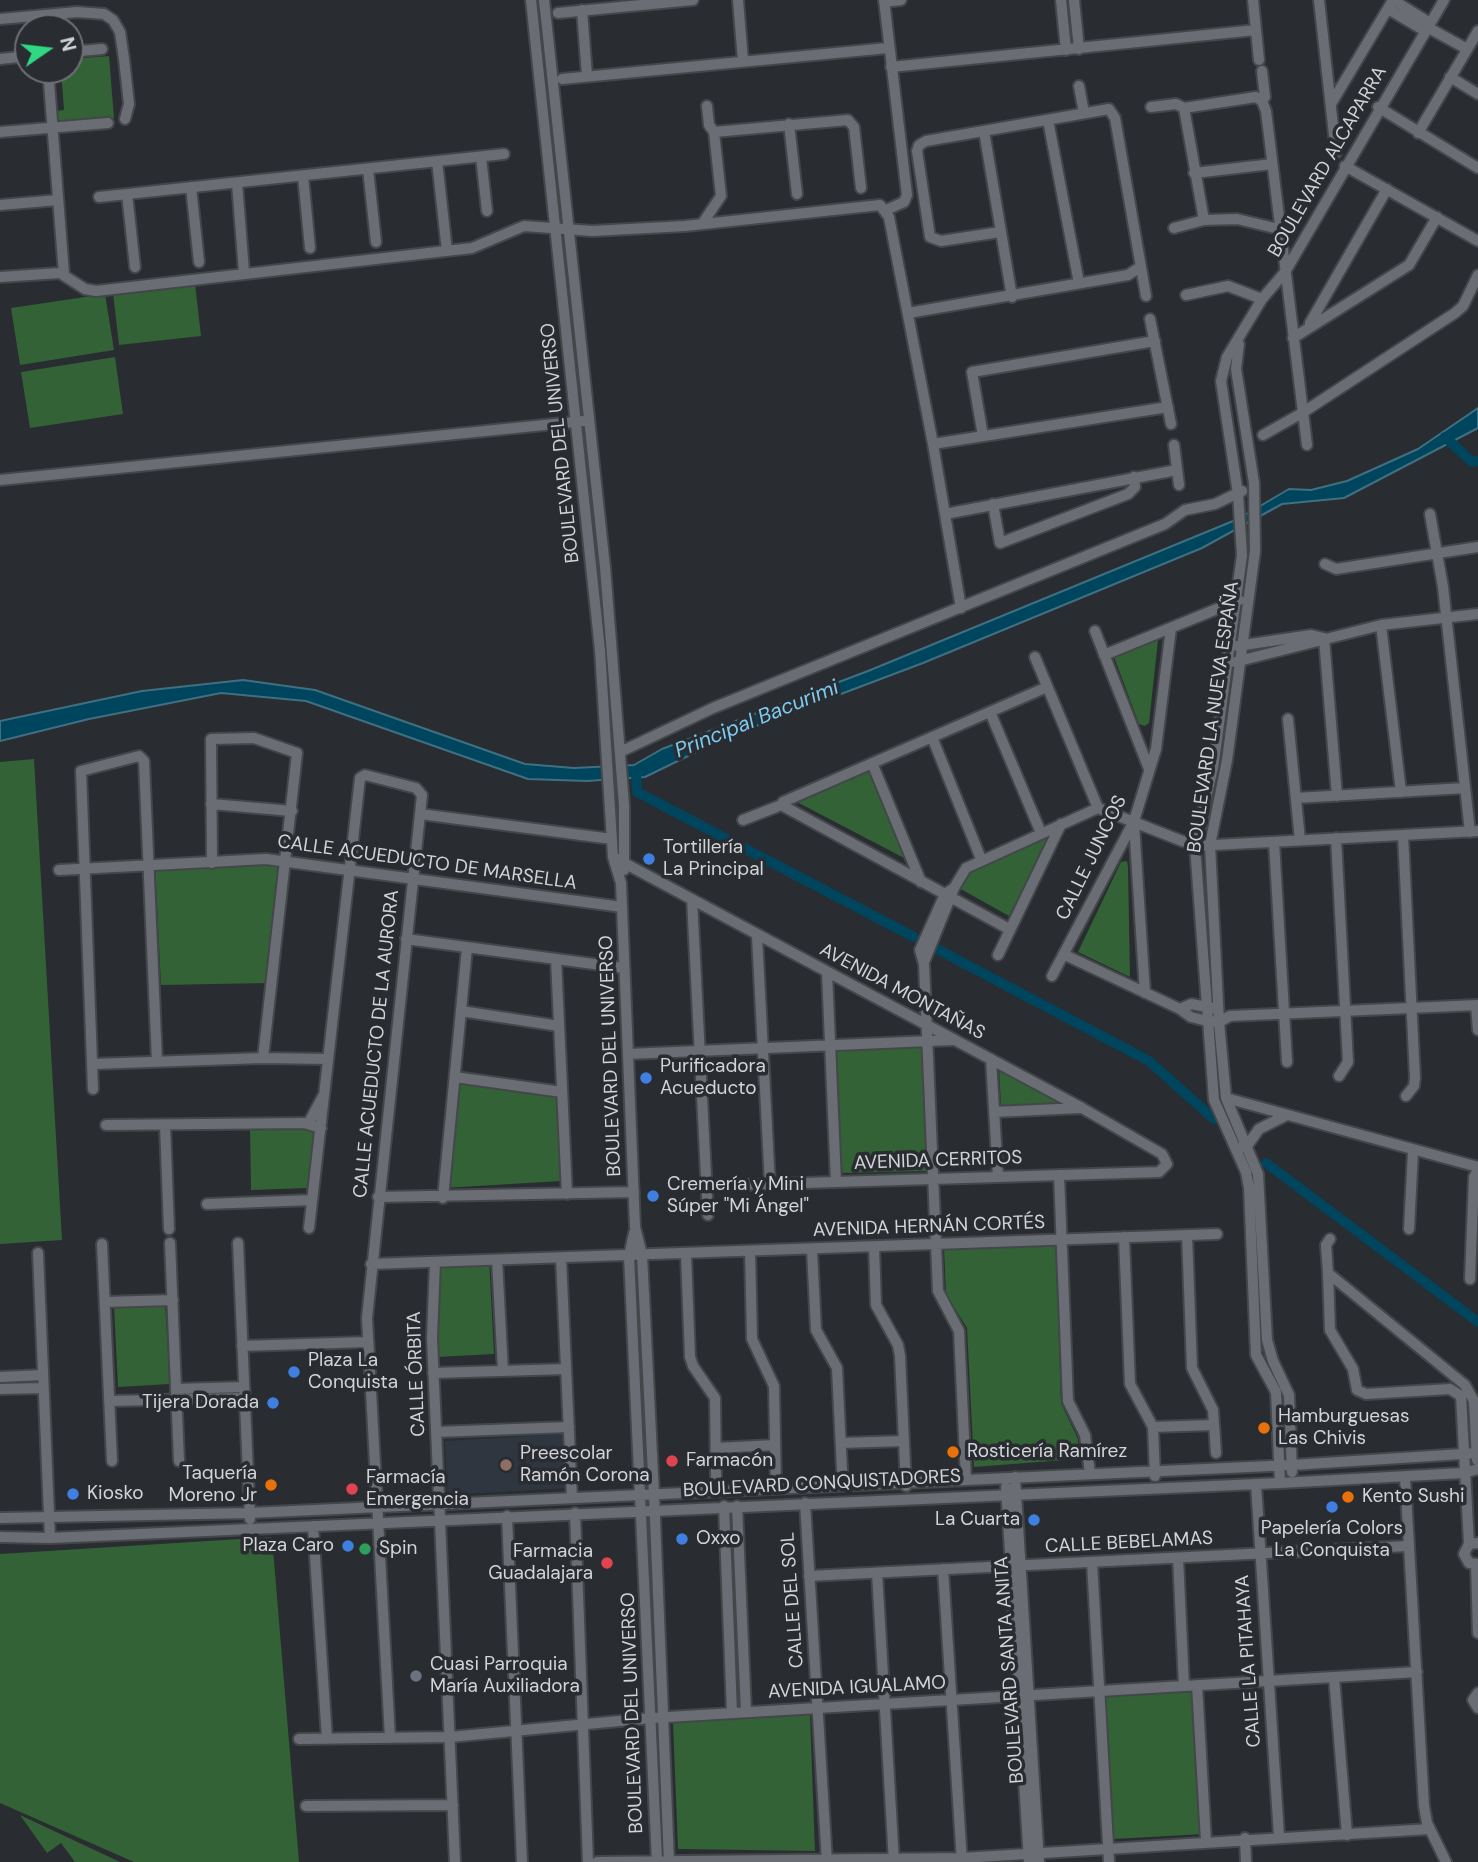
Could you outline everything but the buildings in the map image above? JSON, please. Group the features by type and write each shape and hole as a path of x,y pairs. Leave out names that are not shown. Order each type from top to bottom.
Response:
{"street":[{"name":"BOULEVARD DEL UNIVERSO","path":"531,0 577,421 613,857 621,883 635,1227 642,1255 654,1494 669,1862"},
{"name":"BOULEVARD DEL UNIVERSO","path":"544,0 590,420 623,792 626,864 621,883"},
{"path":"558,13 693,0"},
{"path":"738,0 743,61"},
{"path":"0,277 64,274 90,291 447,251 482,245 524,226 569,231 702,224 874,204 887,210 901,204 907,195 884,1 901,0"},
{"path":"1061,0 1066,50"},
{"path":"1074,0 1079,49"},
{"path":"1252,0 1265,97 1262,101 1307,445"},
{"path":"1319,0 1336,153"},
{"name":"BOULEVARD ALCAPARRA","path":"1241,541 1239,498 1221,381 1227,357 1262,299 1285,272 1378,107 1444,0"},
{"path":"1331,104 1391,3 1467,50"},
{"path":"582,10 587,76"},
{"path":"0,19 77,12 104,14 113,20 120,32 124,60 129,104 125,119"},
{"path":"891,67 1256,30"},
{"path":"1418,133 1478,31"},
{"path":"562,79 888,48"},
{"path":"84,51 102,49"},
{"path":"1450,77 1478,94"},
{"path":"49,84 64,274"},
{"path":"1079,86 1084,113"},
{"path":"1152,107 1176,104 1184,108 1256,97 1262,101"},
{"path":"702,224 721,196 714,132 709,125 707,106"},
{"path":"1378,107 1478,168"},
{"path":"1000,232 942,241 930,237 917,148 926,141 1107,108 1114,113 1146,296"},
{"path":"1184,108 1204,220"},
{"path":"1048,120 1079,284"},
{"path":"714,132 850,121 855,132 861,188"},
{"path":"0,132 108,123"},
{"path":"789,124 797,194"},
{"path":"984,131 1012,297"},
{"path":"99,197 504,154"},
{"path":"481,157 487,211"},
{"path":"437,162 447,251"},
{"path":"1194,173 1272,164"},
{"path":"1345,166 1478,240"},
{"path":"368,169 376,242"},
{"path":"303,176 310,248"},
{"path":"237,183 244,272"},
{"path":"191,187 199,262"},
{"path":"1308,327 1387,189"},
{"path":"127,194 135,267"},
{"path":"0,205 58,200"},
{"path":"887,210 933,444 961,608"},
{"path":"1293,338 1409,265 1437,217"},
{"path":"1174,228 1204,220 1207,223 1237,219 1279,229"},
{"path":"908,313 1133,274 1140,267"},
{"path":"1263,435 1302,413 1458,311 1478,275"},
{"path":"1186,295 1228,286 1262,299"},
{"path":"1150,319 1171,424"},
{"name":"BOULEVARD ALCAPARRA","path":"1240,339 1236,369 1254,488 1254,534"},
{"path":"983,436 972,372 1155,341"},
{"path":"933,444 1168,407"},
{"path":"0,480 590,420"},
{"path":"1174,444 1179,485"},
{"path":"945,514 1177,470"},
{"path":"993,504 1000,544 1128,494 1135,487 1134,477"},
{"path":"620,758 713,708 1165,524 1185,510 1239,498 1254,488"},
{"path":"966,1479 960,1331 938,1291 924,964 950,893 966,868 981,859 1098,808 1195,846 1474,832 1465,788 1443,587 1430,514"},
{"name":"BOULEVARD LA NUEVA ESPAÑA","path":"1254,534 1241,660 1210,845 1226,1098 1242,1147 1250,1188 1256,1355 1276,1392 1280,1483"},
{"name":"BOULEVARD LA NUEVA ESPAÑA","path":"1241,541 1213,768 1195,846 1214,1100 1258,1174 1268,1340 1273,1361 1289,1395 1293,1482"},
{"path":"1325,564 1336,569 1478,547"},
{"path":"1104,655 1235,600 1248,601"},
{"path":"1227,663 1313,644 1324,638 1381,625 1478,614"},
{"path":"1381,625 1401,792"},
{"name":"CALLE JUNCOS","path":"1052,976 1134,821 1156,749 1171,628"},
{"path":"1095,631 1150,769"},
{"path":"1229,647 1311,635 1324,638"},
{"path":"1324,638 1337,796"},
{"path":"1035,657 1098,808"},
{"path":"743,820 1047,687"},
{"path":"990,712 1041,833"},
{"path":"1288,719 1300,840"},
{"path":"212,863 210,741 214,737 254,738 295,752 299,758 263,1058"},
{"path":"932,737 981,859"},
{"path":"93,1089 81,775 87,767 139,755 144,761 157,1061"},
{"path":"872,763 921,882"},
{"name":"CALLE ACUEDUCTO DE LA AURORA","path":"350,869 360,778 368,776 415,788 422,795 371,1264 367,1342 390,1738"},
{"path":"1296,798 1465,788"},
{"path":"610,800 624,805"},
{"path":"784,802 921,882 950,893 1009,929"},
{"path":"211,804 292,811"},
{"path":"420,814 612,839"},
{"path":"1134,821 1145,993"},
{"path":"998,955 1060,824"},
{"path":"1403,835 1415,1078 1414,1086 1406,1096"},
{"path":"1336,838 1348,1062 1339,1076"},
{"path":"1274,842 1287,1062"},
{"name":"AVENIDA MONTAÑAS","path":"613,857 1082,1108 1162,1154 1167,1164"},
{"name":"CALLE ACUEDUCTO DE MARSELLA","path":"59,870 266,859 622,907"},
{"path":"309,1228 350,869"},
{"path":"692,899 708,1215"},
{"path":"757,936 769,1185"},
{"path":"406,940 624,968"},
{"path":"443,1198 467,948"},
{"path":"1065,955 1180,1009 1191,1017 1207,1021 1219,1016 1477,1005 1478,1030"},
{"path":"556,959 568,1194"},
{"path":"827,972 836,1182"},
{"path":"1180,1009 1191,1004 1206,1006 1219,1016"},
{"path":"461,1011 559,1026"},
{"path":"628,1054 956,1040"},
{"path":"93,1064 263,1058 328,1059"},
{"path":"991,1059 998,1177"},
{"path":"454,1077 562,1092"},
{"path":"308,1124 325,1094"},
{"path":"1226,1098 1478,1168 1474,1177 1470,1279"},
{"path":"994,1112 1082,1108"},
{"path":"1242,1147 1259,1129 1285,1116"},
{"path":"106,1125 308,1124 321,1128"},
{"path":"165,1125 169,1229"},
{"path":"1409,1229 1413,1152"},
{"name":"AVENIDA CERRITOS","path":"706,1186 1159,1172 1167,1164"},
{"path":"1059,1175 1068,1401 1085,1436 1090,1473"},
{"path":"378,1197 443,1198 634,1192"},
{"path":"207,1204 312,1200"},
{"name":"BOULEVARD DEL UNIVERSO","path":"635,1227 629,1256 657,1862"},
{"name":"AVENIDA HERNÁN CORTÉS","path":"371,1264 1217,1234"},
{"path":"1187,1235 1192,1368 1210,1401 1216,1453"},
{"path":"1124,1237 1130,1384 1153,1427 1155,1486"},
{"path":"1330,1239 1326,1245 1331,1330 1335,1343 1353,1369 1357,1390 1366,1394 1461,1388"},
{"path":"238,1242 250,1529"},
{"path":"170,1243 179,1461"},
{"path":"102,1244 112,1461"},
{"path":"874,1247 876,1305 899,1350 906,1498"},
{"path":"812,1250 816,1330 837,1368 842,1470"},
{"path":"750,1251 752,1339 773,1381 776,1488"},
{"path":"38,1253 50,1538"},
{"path":"686,1254 690,1357 692,1366 715,1398 716,1475"},
{"path":"561,1258 572,1497"},
{"path":"497,1260 503,1371"},
{"name":"CALLE ÓRBITA","path":"435,1262 433,1373 455,1862"},
{"path":"1328,1273 1474,1401 1478,1476"},
{"path":"105,1302 173,1300"},
{"path":"242,1346 367,1342"},
{"path":"433,1373 566,1369"},
{"path":"0,1377 43,1375"},
{"path":"0,1389 43,1388"},
{"path":"1461,1388 1465,1453 1463,1473 1473,1543 1464,1557 1477,1564 1478,1633"},
{"path":"109,1401 176,1394 244,1393"},
{"path":"1153,1427 1214,1424"},
{"path":"436,1432 569,1427"},
{"path":"841,1443 904,1441"},
{"path":"716,1448 775,1445"},
{"name":"BOULEVARD CONQUISTADORES","path":"0,1518 249,1513 440,1502 1292,1465 1478,1453"},
{"name":"BOULEVARD CONQUISTADORES","path":"0,1537 50,1538 1155,1486 1280,1483 1463,1473 1478,1469"},
{"name":"BOULEVARD SANTA ANITA","path":"1010,1477 1034,1858"},
{"path":"1405,1477 1424,1806 1430,1829 1446,1862"},
{"name":"CALLE LA PITAHAYA","path":"1256,1484 1279,1836"},
{"name":"CALLE DEL SOL","path":"804,1503 827,1861"},
{"path":"724,1506 732,1713"},
{"path":"737,1506 746,1712"},
{"path":"575,1513 588,1862"},
{"path":"507,1516 522,1862"},
{"path":"313,1526 327,1739"},
{"name":"CALLE BEBELAMAS","path":"809,1576 1408,1546"},
{"path":"1178,1558 1184,1686"},
{"path":"1092,1562 1109,1862"},
{"path":"943,1569 962,1860"},
{"path":"877,1573 894,1860"},
{"path":"727,1582 740,1581"},
{"path":"646,1613 659,1612"},
{"name":"AVENIDA IGUALAMO","path":"299,1739 450,1737 663,1717 1417,1672"},
{"path":"1334,1677 1347,1835"},
{"path":"1196,1685 1206,1841"},
{"path":"1478,1693 1473,1700 1478,1708"},
{"path":"306,1806 453,1805"},
{"path":"597,1862 1034,1858 1245,1838 1430,1829"},
{"path":"1245,1838 1246,1862"}],"shaded area":[{"name":"Preescolar Ramón Corona","path":"565,1434 568,1488 447,1495 445,1441"}],"green space":[{"path":"109,56 114,118 56,122 55,111 64,110 62,84 84,84 84,58"},
{"path":"195,284 201,336 119,345 113,293"},
{"path":"105,294 114,350 20,365 11,308"},
{"path":"115,357 123,414 30,428 21,372"},
{"path":"1158,640 1149,723 1145,726 1139,724 1114,657"},
{"path":"34,759 62,1240 0,1244 0,762"},
{"path":"870,766 908,860 793,800"},
{"path":"1050,836 1009,916 959,888 969,868"},
{"path":"285,857 269,983 161,985 155,866"},
{"path":"1127,861 1130,977 1078,952 1121,862"},
{"path":"922,1044 929,1171 841,1173 835,1049"},
{"path":"999,1068 1058,1100 1058,1103 1001,1106"},
{"path":"459,1078 557,1091 561,1181 444,1188"},
{"path":"307,1123 315,1135 309,1188 251,1190 250,1128"},
{"path":"1056,1244 1061,1403 1078,1439 1078,1459 974,1467 967,1328 946,1294 944,1248"},
{"path":"489,1258 494,1354 437,1357 436,1317 442,1260"},
{"path":"165,1304 170,1384 118,1387 114,1307"},
{"path":"272,1537 299,1862 134,1862 0,1803 0,1554"},
{"path":"1192,1690 1204,1834 1113,1839 1104,1697"},
{"path":"810,1714 815,1851 678,1849 673,1723"},
{"path":"20,1815 120,1862 75,1862 61,1843 47,1853"}],"water":[{"name":"Principal Bacurimi","path":"1478,408 1478,428 1344,498 1282,504 1202,548 923,663 727,737 645,777 587,781 528,779 306,701 221,693 89,719 0,741 0,721 142,691 243,680 315,690 525,764 574,768 634,765 662,749 868,671 1238,519 1289,489 1311,490 1347,481 1418,449"}],"waterway":[{"path":"1445,437 1472,462 1478,461"},
{"path":"636,774 637,792 914,937"},
{"path":"935,948 1149,1061 1214,1119"},
{"path":"1266,1163 1478,1322"}],"place":[{"name":"Tortillería La Principal","path":"649,859"},
{"name":"Purificadora Acueducto","path":"646,1078"},
{"name":"Cremería y Mini Súper \"Mi Ángel\"","path":"653,1196"},
{"name":"Plaza La Conquista","path":"294,1372"},
{"name":"Tijera Dorada","path":"273,1403"},
{"name":"Hamburguesas Las Chivis","path":"1264,1428"},
{"name":"Rosticería Ramírez","path":"953,1452"},
{"name":"Farmacón","path":"672,1461"},
{"name":"Preescolar Ramón Corona","path":"506,1465"},
{"name":"Taquería Moreno Jr","path":"271,1485"},
{"name":"Farmacía Emergencia","path":"352,1489"},
{"name":"Kiosko","path":"73,1494"},
{"name":"Kento Sushi","path":"1348,1497"},
{"name":"Papelería Colors La Conquista","path":"1332,1507"},
{"name":"La Cuarta","path":"1034,1520"},
{"name":"Oxxo","path":"682,1539"},
{"name":"Plaza Caro","path":"348,1546"},
{"name":"Spin","path":"365,1549"},
{"name":"Farmacia Guadalajara","path":"607,1563"},
{"name":"Cuasi Parroquia María Auxiliadora","path":"416,1676"}]}
